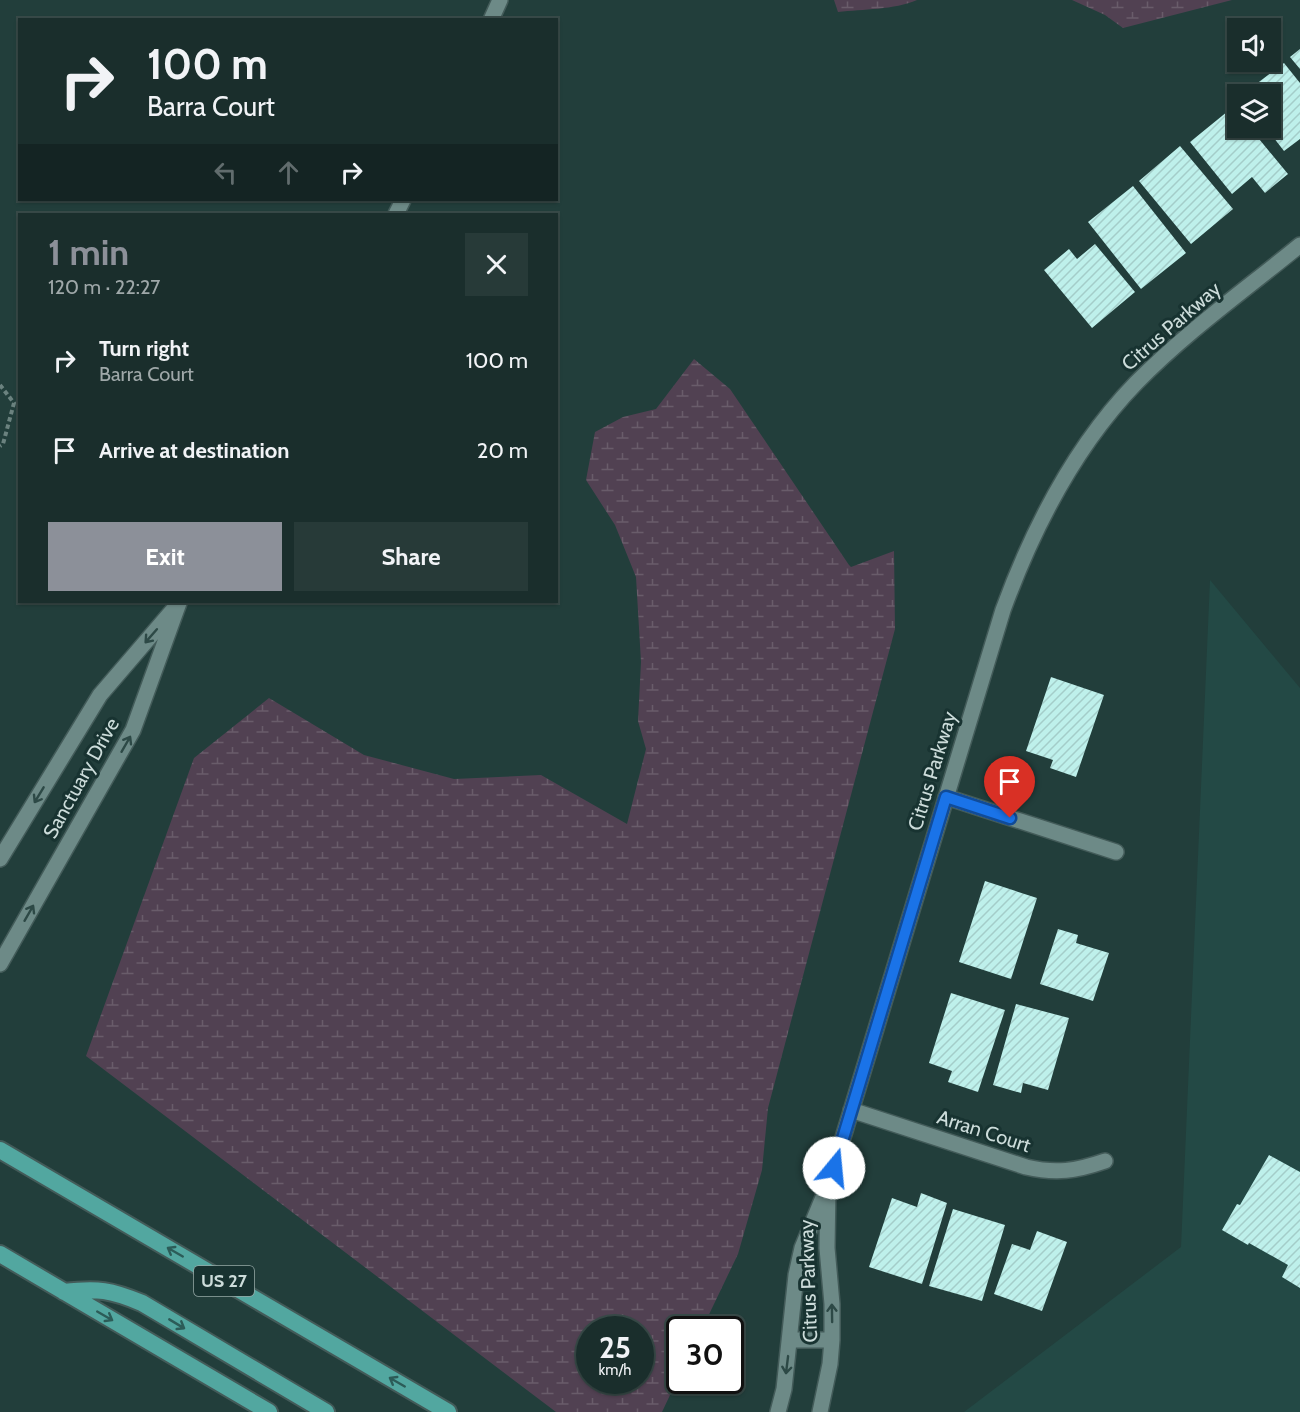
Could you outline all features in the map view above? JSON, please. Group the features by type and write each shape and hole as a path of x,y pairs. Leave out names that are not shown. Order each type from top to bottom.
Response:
{"highway":[{"name":"US 27","path":"0,1150 448,1412"},
{"path":"0,1254 269,1412"},
{"path":"64,1292 101,1289 122,1294 142,1303 326,1412"}],"street":[{"path":"491,18 500,0"},
{"name":"Citrus Parkway","path":"820,1412 830,1364 832,1340 832,1304 827,1248 828,1187 1002,610 1017,570 1036,528 1079,455 1119,402 1166,354 1300,245"},
{"name":"Sanctuary Drive","path":"0,859 100,695 179,603"},
{"name":"Sanctuary Drive","path":"0,964 133,730 180,603"},
{"path":"946,797 1116,852"},
{"name":"Arran Court","path":"851,1110 1026,1167 1048,1172 1086,1168 1106,1161"},
{"path":"778,1412 784,1389 796,1275 800,1257 813,1219 828,1187"},
{"path":"790,1340 832,1340"}],"path":[{"path":"0,385 14,403 3,444 0,446"}],"shaded area":[{"path":"1210,580 1300,688 1300,1412 964,1412 1181,1247"}],"green space":[{"path":"834,0 917,0 888,7 838,12"},
{"path":"1072,0 1232,0 1123,28 1105,15"},
{"path":"694,359 730,389 851,567 894,551 895,629 768,1108 762,1170 738,1254 708,1316 666,1316 666,1394 670,1394 662,1412 556,1412 86,1056 194,758 269,698 364,755 454,779 541,775 627,824 646,749 638,721 641,662 636,577 615,525 586,480 595,432 623,417 656,409"}],"building":[{"path":"1300,49 1300,69 1290,57"},
{"path":"1284,63 1300,83 1300,139 1284,151 1274,138 1281,138 1281,84 1256,84 1272,72 1281,72 1281,65"},
{"path":"1227,112 1227,138 1258,138 1288,174 1265,193 1252,177 1232,194 1190,142"},
{"path":"1180,146 1233,209 1191,244 1139,181"},
{"path":"1133,186 1186,253 1141,289 1088,222"},
{"path":"1095,244 1135,292 1092,328 1044,270 1069,249 1077,259"},
{"path":"1051,677 1104,695 1076,777 1050,768 1053,760 1026,751"},
{"path":"985,881 1037,898 1011,979 959,962"},
{"path":"1058,929 1078,935 1076,943 1109,953 1093,1001 1040,984"},
{"path":"951,993 1005,1010 978,1092 948,1082 952,1071 929,1063"},
{"path":"1016,1004 1069,1018 1048,1090 1023,1083 1021,1093 993,1085"},
{"path":"1269,1155 1300,1172 1300,1288 1282,1277 1288,1265 1222,1230 1237,1204 1240,1205"},
{"path":"921,1193 947,1203 922,1284 869,1267 892,1198 917,1207"},
{"path":"953,1209 1005,1225 982,1301 929,1286"},
{"path":"1037,1231 1067,1242 1042,1311 994,1294 1012,1244 1030,1250"}],"route":[{"path":"834,1168 946,797 1010,818"}]}
